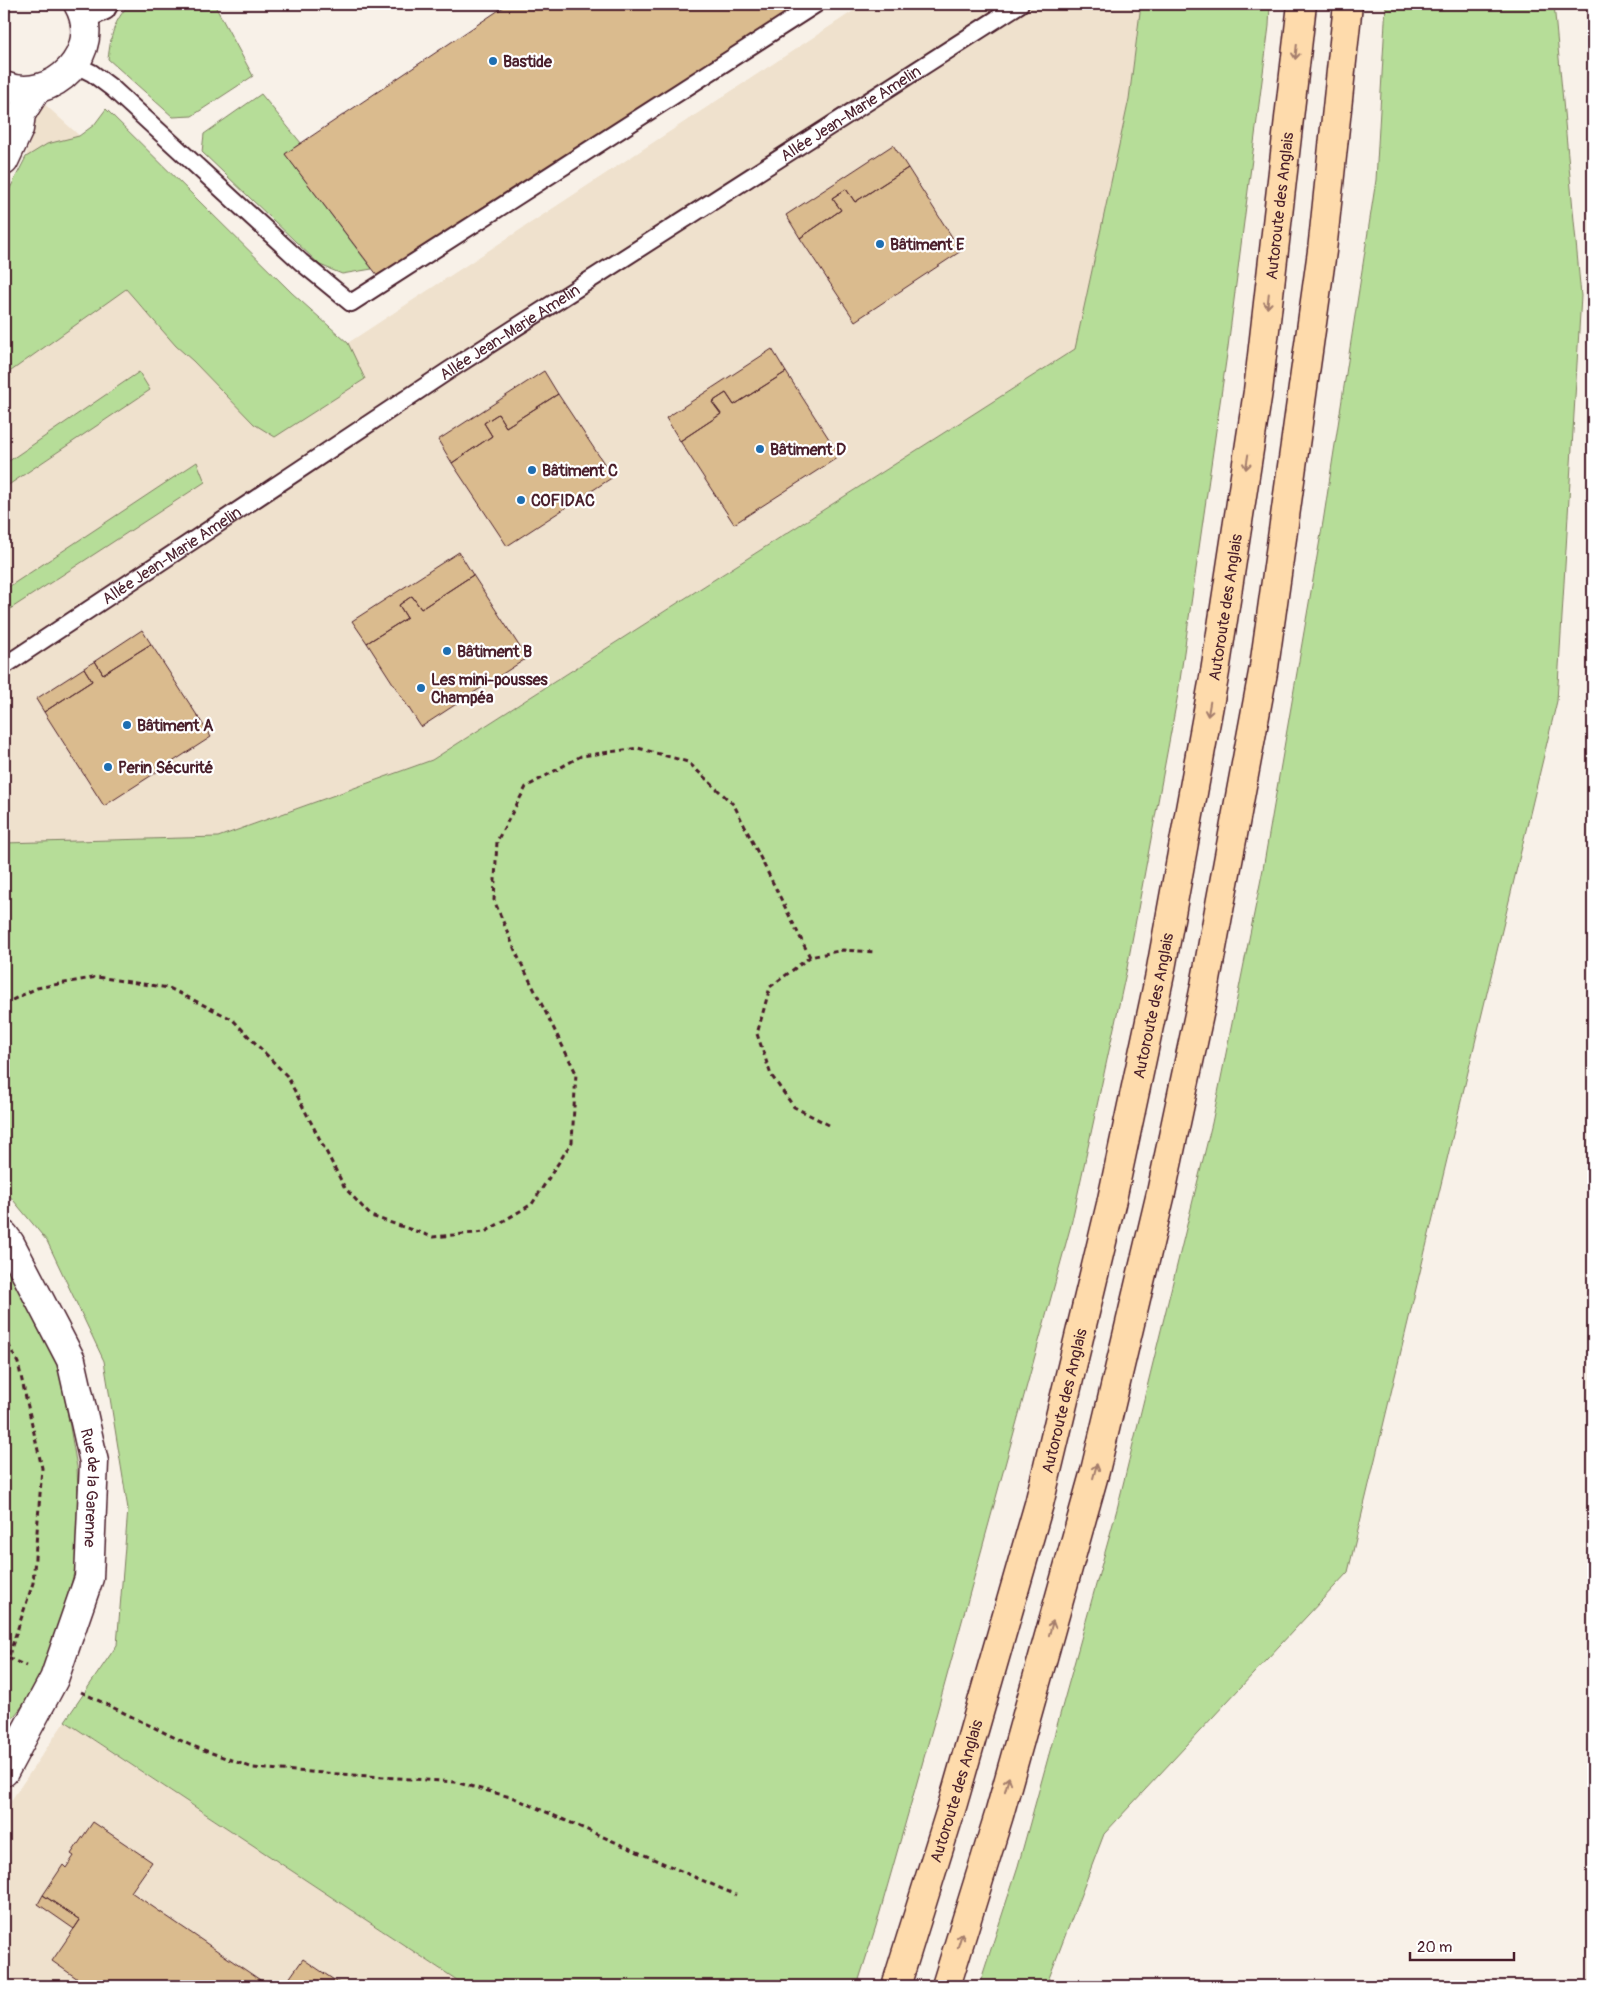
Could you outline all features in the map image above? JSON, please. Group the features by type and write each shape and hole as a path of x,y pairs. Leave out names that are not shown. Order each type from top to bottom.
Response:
{"highway":[{"name":"Autoroute des Anglais","path":"896,1986 953,1803 1039,1504 1111,1204 1160,974 1215,672 1258,390 1302,4"},
{"path":"946,1986 999,1815 1095,1471 1161,1193 1204,991 1264,667 1322,251 1348,4"}],"street":[{"path":"4,86 13,90 36,90 51,85 64,76 74,64 81,51 85,36 81,12"},
{"path":"4,161 18,128 21,114 36,90"},
{"name":"Rue de la Garenne","path":"4,1235 10,1243 71,1360 94,1462 89,1578 54,1679 4,1772"}],"lane":[{"path":"81,12 106,11 110,4"},
{"path":"74,64 92,73 112,88 301,262 351,303 816,4"},
{"name":"Allée Jean-Marie Amelin","path":"4,666 448,371 1020,4"}],"path":[{"path":"4,1004 37,988 96,977 169,988 232,1019 287,1076 345,1188 371,1216 433,1237 485,1232 532,1204 572,1142 576,1073 517,955 494,900 497,841 526,787 581,756 638,748 688,762 734,805 810,957"},
{"path":"830,1125 794,1107 771,1075 757,1034 770,987 810,957 842,950 876,952"},
{"path":"4,1336 18,1363 42,1468 33,1583 4,1670"},
{"path":"8,1658 190,1745 253,1768 455,1782 514,1798 736,1895"}],"shaded area":[{"path":"864,4 1141,4 1129,99 1075,349 432,760 218,837 4,843 4,236 41,101 325,358"},
{"path":"65,1721 466,1986 4,1986 4,1811"}],"green space":[{"path":"130,4 214,4 253,76 192,116 173,117 108,59 110,43 116,23"},
{"path":"1141,4 1270,4 1269,26 1228,347 1178,694 1127,968 1071,1225 937,1712 857,1986 466,1986 65,1721 117,1645 128,1509 104,1361 47,1241 4,1189 4,843 218,837 432,760 1075,349 1129,99"},
{"path":"1386,4 1554,4 1581,296 1557,701 1348,1572 1104,1834 1046,1986 979,1986 1018,1866 1117,1509 1212,1123 1263,869 1323,522 1376,180"},
{"path":"261,94 301,143 285,154 372,269 342,274 320,265 202,152 204,134"},
{"path":"106,109 292,293 348,343 365,379 275,437 254,424 176,346 126,289 4,376 4,200 26,157 47,144 79,136 94,125"},
{"path":"139,372 150,390 4,488 4,458 9,461"},
{"path":"197,462 205,482 4,613 4,590"},
{"path":"4,1253 58,1359 77,1467 80,1548 68,1597 38,1686 4,1729"}],"building":[{"path":"508,4 804,4 381,280 285,154"},
{"path":"893,145 908,168 855,202 846,189 832,198 841,210 800,238 786,215"},
{"name":"Bâtiment E","path":"908,168 961,251 855,321 800,238 841,210 832,198 846,189 855,202"},
{"path":"772,349 786,372 734,405 726,393 712,402 721,414 680,441 666,418"},
{"path":"544,371 558,394 506,427 498,414 484,423 492,436 452,463 438,440"},
{"name":"Bâtiment D","path":"786,372 840,456 734,524 680,441 721,414 712,402 726,393 734,405"},
{"name":"Bâtiment C","path":"558,394 613,477 507,546 452,463 492,436 484,423 498,414 506,427"},
{"path":"459,552 473,575 421,609 412,596 399,605 407,618 367,643 352,621"},
{"name":"Bâtiment B","path":"473,575 527,658 421,727 367,643 407,618 399,605 412,596 421,609"},
{"path":"142,630 151,644 103,674 95,661"},
{"name":"Bâtiment A","path":"151,644 211,737 104,806 44,712 92,681 84,668 95,661 103,674"},
{"path":"84,668 92,681 44,712 36,699"},
{"path":"93,1822 152,1862 131,1892 269,1986 88,1986 52,1961 80,1920 43,1895 63,1865 66,1868 74,1856 71,1854"},
{"path":"43,1895 80,1920 74,1929 38,1904"},
{"path":"303,1959 343,1986 284,1986"}],"place":[{"name":"Bastide","path":"493,61"},
{"name":"Bâtiment E","path":"880,244"},
{"name":"Bâtiment D","path":"760,449"},
{"name":"Bâtiment C","path":"532,470"},
{"name":"COFIDAC","path":"521,500"},
{"name":"Bâtiment B","path":"447,651"},
{"name":"Les mini-pousses Champéa","path":"421,688"},
{"name":"Bâtiment A","path":"127,725"},
{"name":"Perin Sécurité","path":"108,767"}]}
